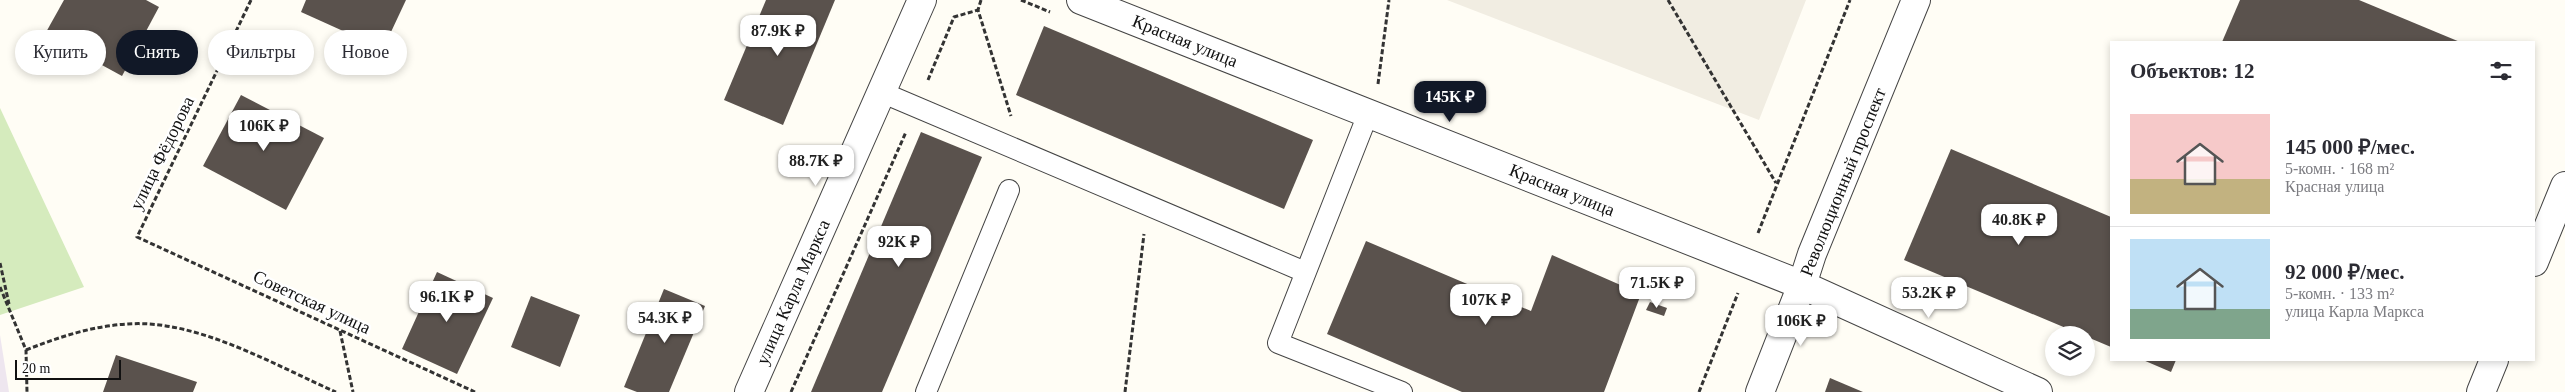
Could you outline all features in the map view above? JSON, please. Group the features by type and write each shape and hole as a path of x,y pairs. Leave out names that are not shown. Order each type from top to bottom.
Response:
{"street":[{"name":"улица Карла Маркса","path":"749,392 922,0"},
{"name":"Красная улица","path":"1081,0 1802,285 2038,392"},
{"name":"Революционный проспект","path":"1760,392 1802,285 1812,254 1916,0"},
{"path":"2535,260 2565,186"},
{"path":"2481,392 2494,361"}],"lane":[{"path":"881,92 1023,154 1305,272"},
{"path":"1368,114 1278,343 1402,392"},
{"path":"926,392 1009,190"}],"path":[{"name":"улица Фёдорова","path":"137,237 251,0"},
{"path":"981,0 978,10 1023,154"},
{"path":"1368,114 1378,86 1389,0"},
{"path":"1668,0 1776,184"},
{"path":"1758,233 1850,0"},
{"path":"791,392 954,17 978,10"},
{"path":"1125,392 1147,206"},
{"name":"Советская улица","path":"137,237 475,392"},
{"path":"0,263 11,312"},
{"path":"0,287 26,350 28,392"},
{"path":"1699,392 1739,290"},
{"path":"26,350 63,336 96,328 130,324 164,326 214,338 336,392"},
{"path":"340,330 352,392"}],"shaded area":[{"path":"1447,0 1806,0 1759,120"},
{"path":"0,335 9,392 0,392"}],"green space":[{"path":"0,108 84,287 0,315"}],"building":[{"path":"64,0 146,0 159,7 147,30 116,30 116,73 106,67 106,30 47,30"},
{"path":"306,0 406,0 392,30 341,30 301,12"},
{"path":"766,0 835,0 783,125 724,100"},
{"path":"2240,0 2359,0 2458,41 2222,41"},
{"path":"1044,26 1313,140 1284,209 1016,95"},
{"path":"241,95 324,138 286,210 203,166"},
{"path":"921,132 982,157 882,392 811,392"},
{"path":"1951,149 2110,217 2110,347 2095,340 2095,326 2061,326 1904,260"},
{"path":"1366,241 1531,311 1552,255 1641,294 1604,392 1462,392 1327,334"},
{"path":"437,272 493,298 457,374 402,349"},
{"path":"664,289 705,306 669,392 637,392 624,387"},
{"path":"531,296 580,315 560,367 511,347"},
{"path":"1650,302 1667,308 1664,316 1646,310"},
{"path":"116,355 197,382 193,392 103,392"},
{"path":"2145,361 2176,361 2171,372"},
{"path":"1830,378 1863,392 1825,392"}]}
